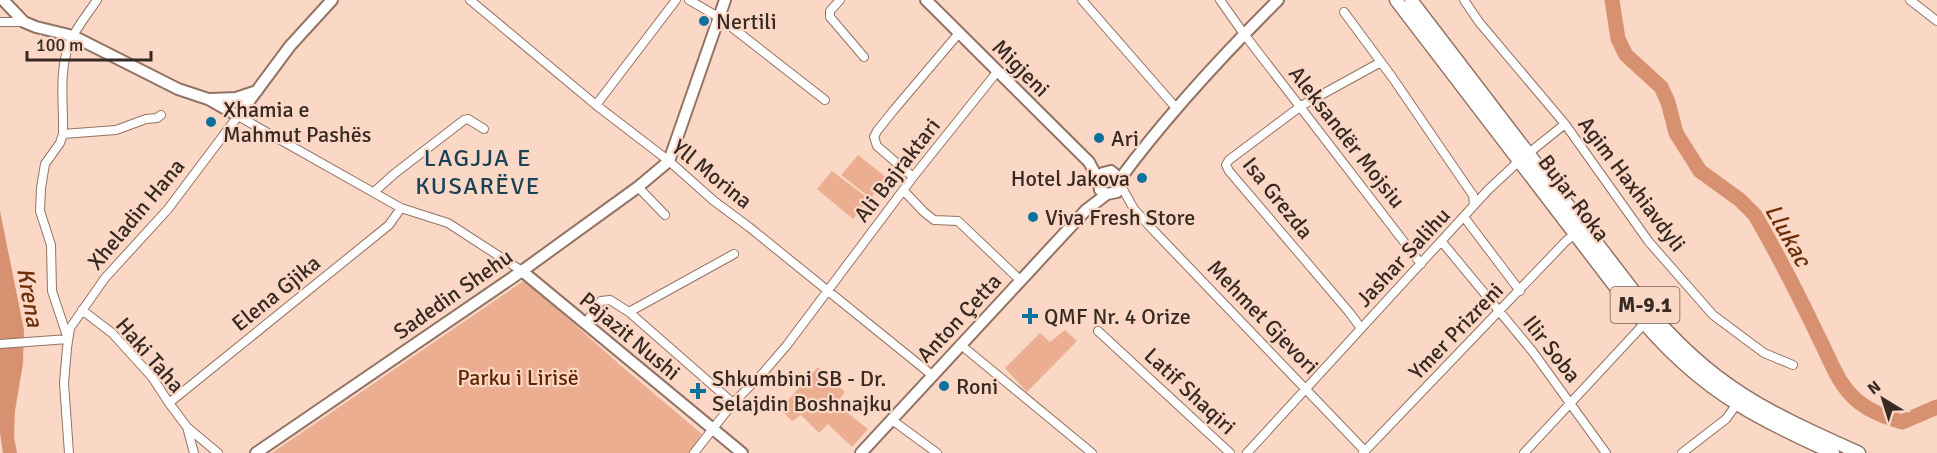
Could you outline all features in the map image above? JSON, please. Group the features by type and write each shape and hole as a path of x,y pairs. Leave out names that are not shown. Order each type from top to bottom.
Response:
{"main road":[{"name":"Bujar Roka","path":"1396,0 1655,319 1740,400"},
{"name":"Bujar Roka","path":"1411,0 1575,234 1644,324 1691,370 1740,400"},
{"name":"M-9.1","path":"1740,400 1760,418 1833,453"},
{"name":"M-9.1","path":"1740,400 1859,453"}],"street":[{"path":"3,0 24,22"},
{"path":"0,344 68,339 52,291 51,245 40,211 41,188 45,164 60,143 63,134 63,66 73,36 97,0"},
{"path":"238,116 291,46 324,6 332,0"},
{"name":"Yll Morina","path":"470,0 596,105 669,161 714,201 932,375"},
{"path":"596,105 676,0"},
{"path":"689,0 720,18 825,100"},
{"path":"669,161 725,0"},
{"path":"840,0 830,11 830,17 864,57"},
{"name":"Migjeni","path":"926,0 1110,183"},
{"path":"1082,0 1177,110"},
{"name":"Aleksandër Mojsiu","path":"1220,0 1422,264"},
{"name":"Anton Çetta","path":"861,453 1110,183 1136,158 1244,34 1278,0"},
{"name":"Agim Haxhiavdyli","path":"1464,0 1479,22 1565,124 1649,242 1713,315 1764,353 1793,365"},
{"path":"1910,0 1937,21"},
{"path":"1344,12 1473,195 1474,205"},
{"path":"0,22 24,22 73,36 178,89 208,99 401,208 448,223 522,271"},
{"path":"913,177 877,146 874,137 882,124 959,33"},
{"path":"1301,106 1381,62"},
{"name":"Ali Bajraktari","path":"694,453 733,403 787,345 913,177 997,72"},
{"path":"208,99 236,98 258,91"},
{"name":"Isa Grezda","path":"1301,106 1229,160 1226,165 1361,328"},
{"path":"63,134 116,130 162,115"},
{"name":"Xheladin Hana","path":"69,453 64,383 70,328 105,278 168,209 238,116"},
{"path":"374,192 464,120 468,119 484,129"},
{"name":"Bujar Roka","path":"1523,157 1565,124"},
{"name":"Jashar Salihu","path":"1247,453 1474,205 1523,157"},
{"name":"Sadedin Shehu","path":"255,453 522,271 638,187 669,161"},
{"name":"Mehmet Gjevori","path":"1110,183 1364,452"},
{"path":"638,187 665,215"},
{"path":"903,190 934,220 958,220 1021,281"},
{"name":"Elena Gjika","path":"168,403 389,225 401,208"},
{"path":"1464,217 1520,291"},
{"name":"Ymer Prizreni","path":"1364,452 1575,234"},
{"name":"Ilir Soba","path":"1442,242 1533,352 1606,453"},
{"path":"629,312 734,254"},
{"name":"Pajazit Nushi","path":"522,271 742,453"},
{"path":"585,324 599,303 610,300 629,312 733,403"},
{"name":"Haki Taha","path":"82,310 112,333 152,377 168,403 188,427 207,441 218,453"},
{"path":"1524,453 1644,324"},
{"name":"Latif Shaqiri","path":"1098,331 1230,453"},
{"path":"961,345 1092,453"},
{"path":"1682,453 1726,419 1740,400"},
{"path":"892,420 932,452"},
{"name":"Haki Taha","path":"188,427 194,453"},
{"path":"1692,445 1699,453"}],"green space":[{"path":"858,155 887,178 871,198 841,175"},
{"path":"832,171 869,199 853,219 817,189"},
{"name":"Parku i Lirisë","path":"525,280 702,434 689,453 272,453"},
{"path":"1065,330 1077,341 1027,392 1005,368 1040,333 1050,342"},
{"path":"818,367 845,392 836,404 868,429 852,447 828,424 819,433 801,415 792,421 780,409"}],"shaded area":[{"path":"0,211 24,330 23,363 15,411 14,437 17,453 3,453 0,433"}],"waterway":[{"name":"Llukac","path":"1612,0 1618,39 1626,55 1661,87 1668,102 1676,133 1700,171 1740,200 1755,215 1846,389 1870,409 1902,422 1937,407"}],"place":[{"name":"Nertili","path":"704,21"},
{"name":"Xhamia e Mahmut Pashës","path":"211,122"},
{"name":"Ari","path":"1099,138"},
{"name":"Hotel Jakova","path":"1142,178"},
{"name":"Viva Fresh Store","path":"1033,217"},
{"name":"QMF Nr. 4 Orize","path":"1030,316"},
{"name":"Roni","path":"944,386"},
{"name":"Shkumbini SB - Dr. Selajdin Boshnajku","path":"698,391"}],"district":[{"name":"LAGJJA E KUSARËVE","path":"478,172"}],"water label":[{"name":"Krena","path":"30,297"}]}
